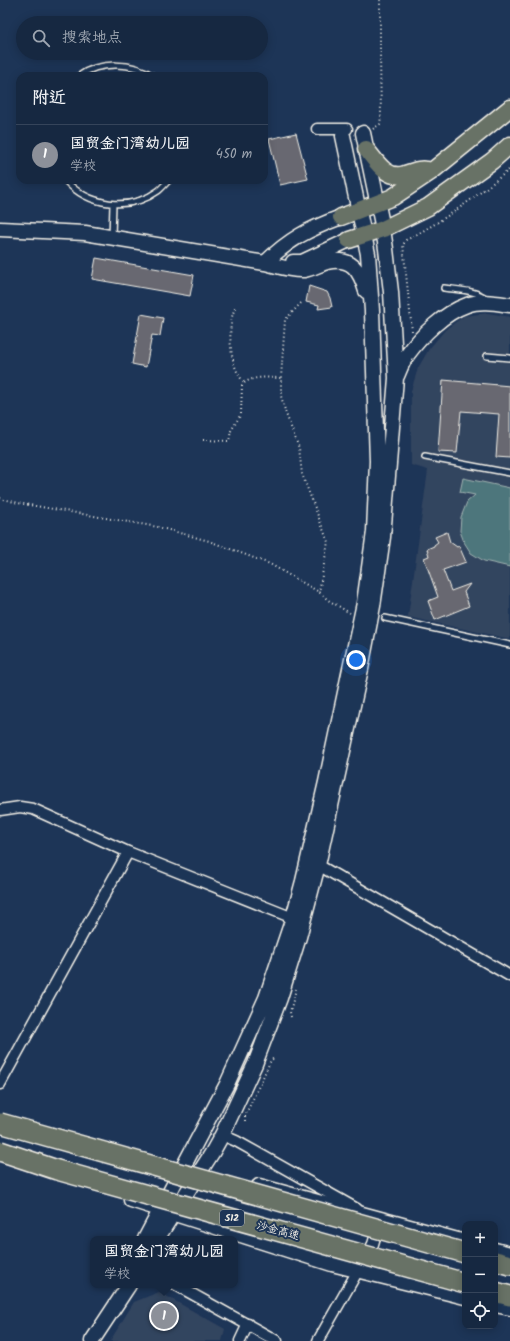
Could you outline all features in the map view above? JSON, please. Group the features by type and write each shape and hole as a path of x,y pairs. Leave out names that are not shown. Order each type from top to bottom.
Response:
{"highway":[{"path":"0,1123 462,1252"},
{"name":"沙金高速","path":"0,1151 57,1170 462,1282"},
{"path":"498,1262 510,1265"},
{"path":"498,1293 510,1296"}],"main road":[{"path":"265,263 279,249 311,229 393,198 432,171 510,108"},
{"path":"147,1236 201,1171 222,1135 255,1064 280,998 299,937 326,782 361,616 374,532 377,461 372,311 368,254 357,238 358,210 345,133"},
{"path":"159,1236 184,1166 227,1084 266,998 313,862 361,669 373,606 383,537 396,378 391,292 383,229 363,133"},
{"path":"265,263 302,262 357,238 383,229 428,207 492,161 510,145"},
{"path":"366,149 382,168 390,173 404,175 414,170 432,171"},
{"path":"0,229 85,233 265,263 292,270 306,270 328,262 342,261 351,264 361,275 372,311"},
{"path":"396,378 407,355 438,322 452,312 468,305 491,302 510,305"},
{"path":"0,1114 201,1171 366,1214 462,1241"},
{"path":"0,1156 167,1212 332,1264 462,1296"},
{"path":"498,1251 510,1254"},
{"path":"82,1341 116,1288"},
{"path":"92,1341 127,1288"},
{"path":"498,1306 510,1308"}],"street":[{"path":"318,129 345,133 359,129 363,133"},
{"path":"0,820 3,810 20,807 33,809 128,852 293,918"},
{"path":"0,1084 128,852"},
{"path":"313,862 510,976"},
{"path":"222,1135 236,1141 366,1214 374,1221 376,1234 372,1244 318,1341"},
{"path":"182,1288 277,1341"},
{"path":"240,1341 248,1324"}],"lane":[{"path":"88,72 101,66 123,65 147,72"},
{"path":"68,184 72,188 91,199 113,204 137,202 158,191 165,184"},
{"path":"112,238 113,204"},
{"path":"444,288 473,293 483,296 491,302"},
{"path":"487,356 510,358"},
{"path":"425,457 510,472"},
{"path":"385,618 510,646"}],"path":[{"path":"363,133 380,124 380,0"},
{"path":"412,332 403,245 406,240 436,224 468,202 510,169"},
{"path":"301,303 285,320 281,396 299,448 302,474 328,542 319,592"},
{"path":"235,308 231,323 230,341 233,359 240,378 245,383"},
{"path":"203,440 229,441 231,431 241,414 242,385 253,378 281,378"},
{"path":"0,498 18,503 158,528 209,541 270,564 319,592 342,609 361,616"},
{"path":"245,1121 245,1116 271,1060 275,1058"}],"shaded area":[{"path":"488,313 510,317 510,639 408,617 428,470 411,465 411,391 418,368 429,349 445,330 464,316"},
{"path":"159,1292 225,1329 222,1341 110,1341 134,1302"}],"green space":[{"path":"463,478 510,488 510,567 484,561 471,553 464,542 460,531 461,517 467,502 475,495 460,492"}],"building":[{"path":"296,133 308,179 280,185 269,139"},
{"path":"96,258 194,275 190,296 92,279"},
{"path":"309,286 327,292 332,307 318,309 319,305 306,302"},
{"path":"141,314 163,318 160,336 152,335 146,367 132,364"},
{"path":"443,380 510,386 510,458 496,457 499,414 461,411 457,453 438,452"},
{"path":"447,532 450,542 457,547 459,546 466,562 443,570 451,591 470,584 464,592 469,606 435,620 428,601 438,597 424,558 429,556 427,549 434,546 438,542 435,537"}],"place":[{"name":"国贸金门湾幼儿园","path":"164,1316"}]}
